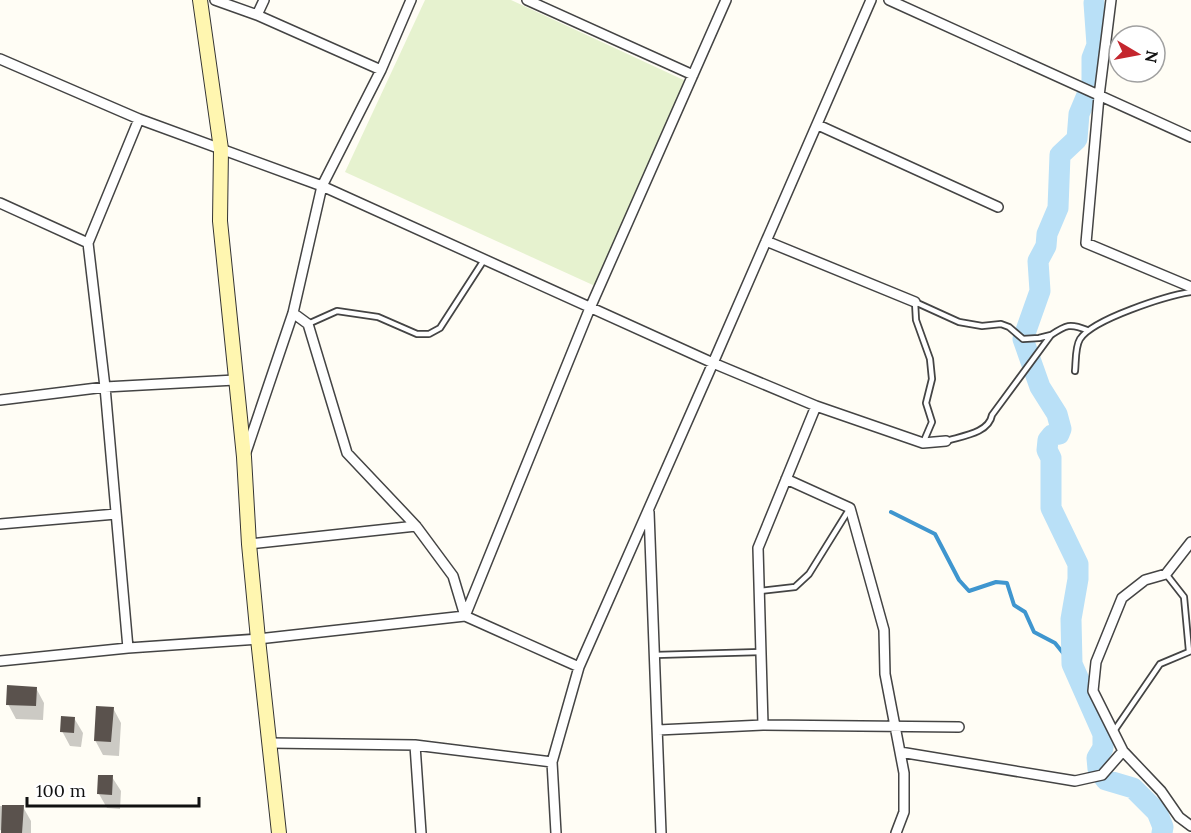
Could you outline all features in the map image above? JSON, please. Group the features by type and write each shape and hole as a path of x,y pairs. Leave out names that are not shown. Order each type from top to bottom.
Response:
{"main road":[{"path":"200,0 221,149 220,221 244,457 258,639 279,833"}],"street":[{"path":"215,0 257,15 381,70"},
{"path":"257,15 264,0"},
{"path":"244,457 293,313 322,186 381,70 411,0"},
{"path":"527,0 693,75"},
{"path":"465,616 590,308 726,0"},
{"path":"556,833 552,762 579,667 871,0"},
{"path":"888,0 1191,137"},
{"path":"1112,0 1092,93 1086,243 1191,287"},
{"path":"0,59 139,119 322,186 713,363 816,406 923,443 946,441"},
{"path":"128,648 105,387 88,243 139,119"},
{"path":"818,125 998,207"},
{"path":"0,203 88,243"},
{"path":"766,241 915,302"},
{"path":"293,313 308,324 347,453 416,526 453,576 465,616"},
{"path":"0,400 105,387 236,381"},
{"path":"763,725 758,548 816,406"},
{"path":"786,479 850,508 884,630 885,674 904,773 904,812 896,833"},
{"path":"649,508 661,833"},
{"path":"0,524 116,514"},
{"path":"249,544 416,526"},
{"path":"1191,542 1166,574 1145,580 1122,598 1096,662 1093,691 1123,751 1161,791 1179,817 1191,826"},
{"path":"0,661 128,648 258,639 465,616 579,667"},
{"path":"658,730 763,725 959,727"},
{"path":"270,743 415,745 552,762"},
{"path":"415,745 420,833"},
{"path":"900,752 1075,781 1102,775 1123,751"}],"lane":[{"path":"308,324 337,310 378,317 417,334 429,334 440,328 484,260"},
{"path":"1075,371 1078,342 1087,330 1168,296 1191,292"},
{"path":"923,443 932,422 926,403 932,379 930,358 916,320 915,302 959,322 982,326 1001,324 1010,327 1023,339 1051,335 1065,326 1076,325 1087,330"},
{"path":"946,441 986,427 991,423 992,415 1051,335"},
{"path":"759,591 795,586 809,574 850,508"},
{"path":"1113,733 1160,664 1190,651 1184,597 1166,574"},
{"path":"655,655 761,652"}],"green space":[{"path":"425,0 511,0 688,82 595,286 345,172"}],"building":[{"path":"7,685 37,687 36,706 6,705"},
{"path":"96,706 114,707 111,742 94,741"},
{"path":"61,716 75,717 74,733 60,732"},
{"path":"98,775 113,775 112,795 97,794"},
{"path":"2,805 24,805 22,833 1,833"}],"waterway":[{"path":"1094,3 1097,45 1092,58 1092,83 1079,114 1077,139 1060,155 1058,208 1047,234 1046,246 1038,261 1040,291 1023,339 1040,387 1057,414 1061,429 1059,434 1052,435 1048,440 1047,450 1051,458 1051,508 1078,564 1078,579 1071,619 1072,664 1103,734 1103,748 1097,758 1098,769 1106,780 1133,788 1157,812 1163,827 1162,833"},
{"path":"891,512 935,534 959,580 969,591 996,582 1007,583 1014,605 1025,612 1034,632 1055,643 1072,664"}]}
